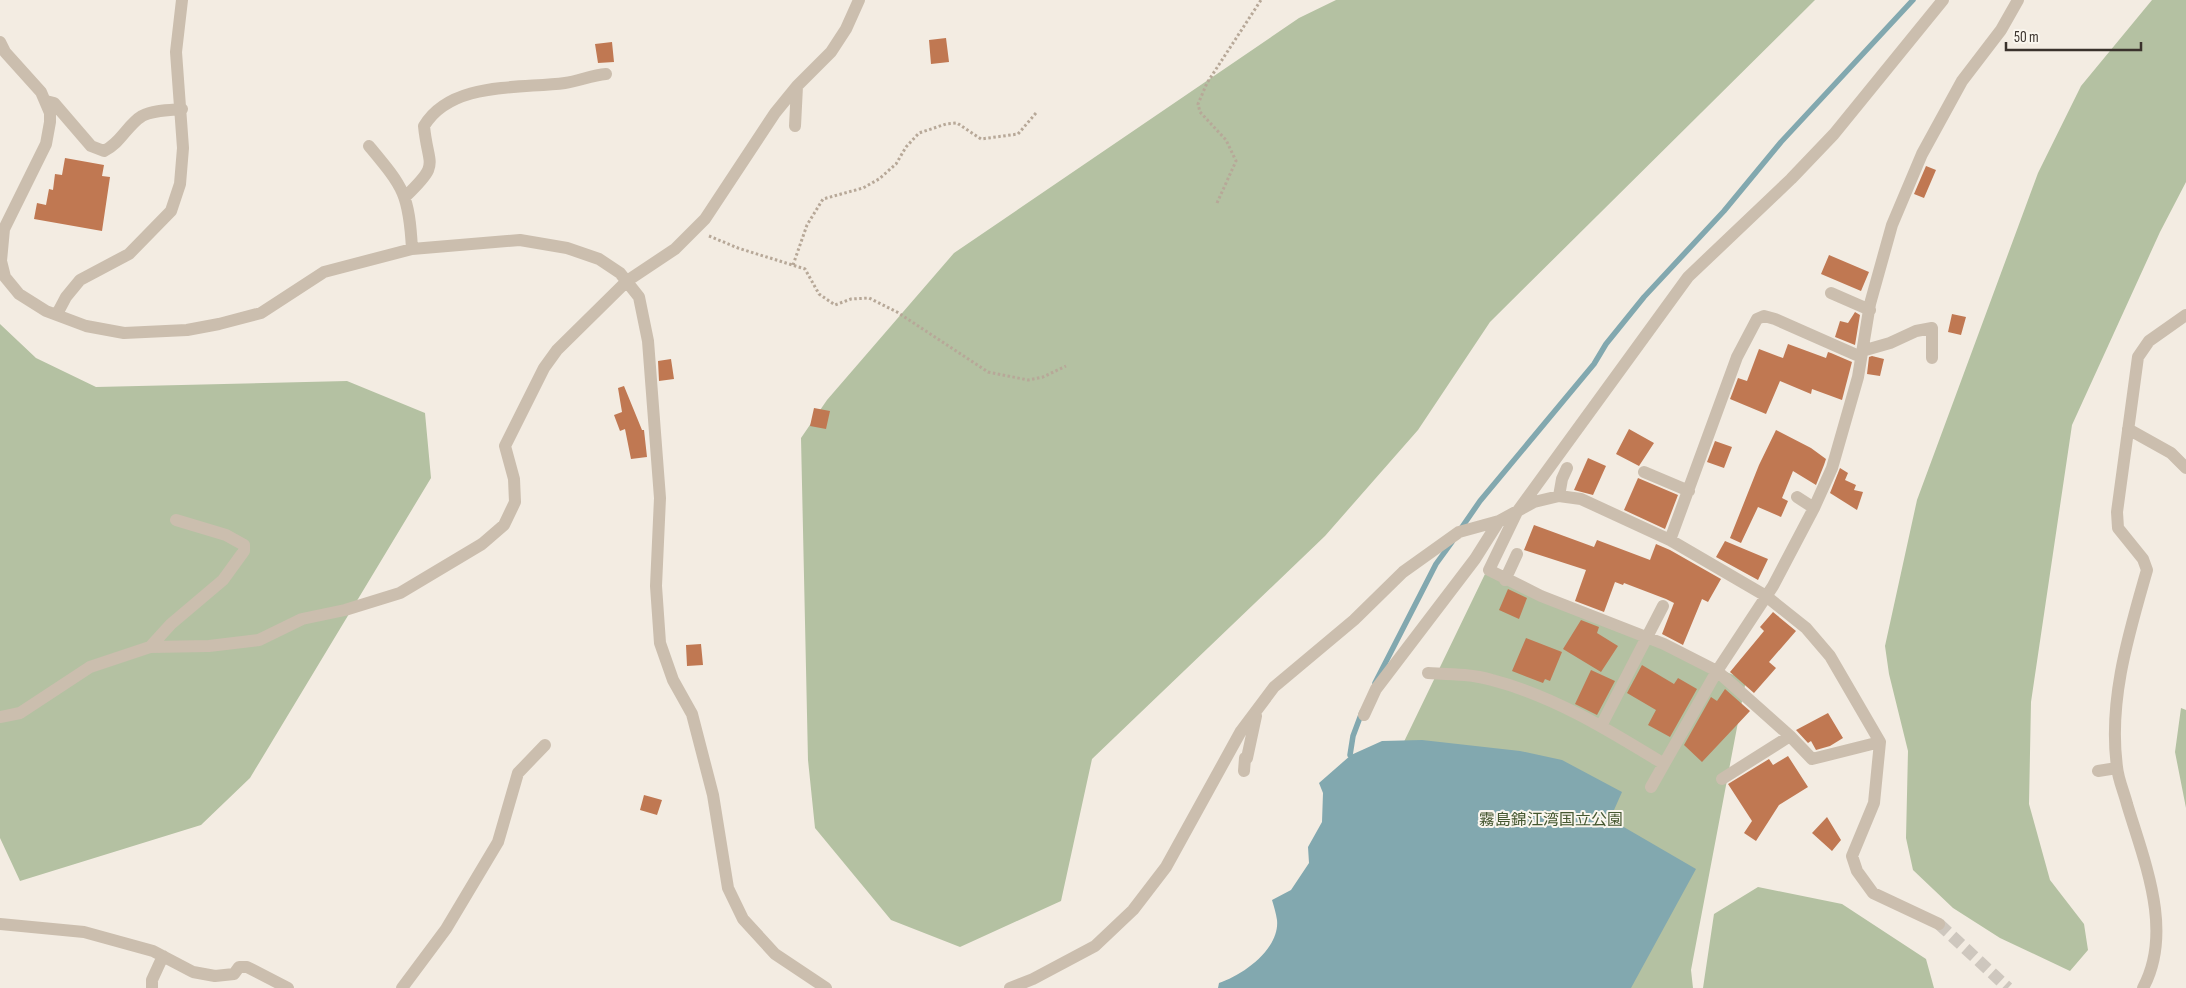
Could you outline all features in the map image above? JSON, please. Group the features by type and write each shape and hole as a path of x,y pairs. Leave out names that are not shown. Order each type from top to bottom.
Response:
{"street":[{"path":"57,314 66,297 80,280 130,254 171,210 180,184 183,148 182,109 176,52 182,0"},
{"path":"0,717 20,713 90,667 150,647 209,646 259,640 302,619 345,610 400,593 482,544 504,525 515,502 514,479 505,446 544,368 557,350 627,280 675,249 695,230 727,188 775,113 797,86 831,52 846,29 859,0"},
{"path":"1880,742 1812,758 1717,671 1664,644 1505,580 1489,570 1517,512 1688,277 1791,180 1834,134 1943,0"},
{"path":"1651,787 1717,671 1766,596 1814,508 1832,468 1862,354 1870,310 1892,225 1922,154 1962,81 2001,30 2018,0"},
{"path":"0,42 5,52 41,92 50,113 50,133 4,229 1,262 5,276 18,294 46,311 86,326 124,333 187,330 261,313 324,272 412,248 520,240 567,248 598,259 620,273 627,280 639,297 648,341 660,498 656,586 660,643 673,680 692,714 713,795 728,888 743,919 775,954 826,988"},
{"path":"406,196 429,172 430,159 424,126 430,115 441,105 458,98 489,91 566,83 606,74"},
{"path":"796,126 797,86"},
{"path":"46,101 54,103 91,146 104,151 114,146 134,122 144,115 182,109"},
{"path":"369,146 397,180 406,196 412,248"},
{"path":"1831,292 1870,310"},
{"path":"2143,988 2156,942 2153,890 2117,768 2115,728 2122,660 2147,570 2143,559 2118,528 2117,512 2138,357 2149,340 2186,315"},
{"path":"1670,540 1689,491 1706,436 1737,357 1757,319 1764,316 1862,354 1916,330 1932,328 1932,358"},
{"path":"2128,428 2171,453 2186,468"},
{"path":"1559,496 1562,479 1567,468"},
{"path":"1644,472 1689,491"},
{"path":"1010,988 1032,979 1095,946 1133,910 1166,866 1241,731 1274,687 1354,620 1403,572 1459,532 1499,521 1534,502 1559,496 1581,499 1670,540 1766,596 1806,628 1830,656 1880,742 1874,803 1852,856 1857,871 1873,893 1939,924"},
{"path":"1797,497 1814,508"},
{"path":"150,647 171,624 223,580 244,551 244,545 226,535 176,520"},
{"path":"1364,715 1376,690 1475,559 1499,521"},
{"path":"1505,580 1517,554"},
{"path":"1601,726 1663,606"},
{"path":"1428,673 1464,675 1492,680 1536,695 1601,726 1664,764"},
{"path":"1244,771 1245,758 1247,758 1258,708"},
{"path":"1722,779 1790,736"},
{"path":"402,988 446,929 498,842 518,773 545,745"},
{"path":"2098,771 2117,768"},
{"path":"0,924 84,932 153,951 193,972 215,976 234,974 239,967 247,966 288,988"},
{"path":"152,988 152,980 163,956"}],"path":[{"path":"1217,204 1236,161 1226,140 1200,112 1198,104 1207,83 1261,0"},
{"path":"793,265 807,225 823,199 863,188 879,179 896,164 906,147 919,133 946,124 957,123 981,139 1018,134 1036,113"},
{"path":"695,230 738,248 805,270 819,294 835,305 851,299 869,298 897,312 988,372 1028,380 1043,377 1066,366"}],"green space":[{"path":"1336,0 1815,0 1490,322 1418,430 1325,536 1092,759 1061,901 960,947 891,920 815,828 808,760 801,438 827,400 954,253 1299,18"},
{"path":"2152,0 2186,0 2186,182 2160,232 2072,425 2031,702 2029,804 2050,880 2084,924 2088,950 2070,971 2000,938 1953,908 1913,870 1906,838 1908,751 1889,674 1885,646 1917,500 2038,173 2081,86"},
{"path":"0,324 36,358 96,387 347,381 425,413 431,478 250,778 201,825 20,881 0,838"},
{"name":"霧島錦江湾国立公園","path":"1485,574 1746,680 1691,970 1693,988 1285,988"},
{"path":"2181,708 2186,710 2186,808 2175,752"},
{"path":"1758,887 1842,904 1926,959 1934,988 1703,988 1714,914"}],"water":[{"path":"1422,740 1520,751 1562,760 1622,792 1610,819 1696,869 1631,988 1218,988 1219,983 1249,967 1266,951 1273,941 1277,920 1272,900 1291,890 1309,863 1308,847 1322,822 1323,793 1319,783 1351,755 1382,741"}],"building":[{"path":"946,38 949,62 931,64 929,40"},
{"path":"612,42 614,62 598,63 595,44"},
{"path":"65,158 104,165 102,176 110,177 102,231 34,219 37,203 46,205 49,189 53,190 55,174 62,175"},
{"path":"1926,166 1936,170 1924,198 1914,194"},
{"path":"1829,255 1869,272 1861,291 1821,274"},
{"path":"1855,312 1860,315 1855,345 1835,337 1840,321 1848,323"},
{"path":"1952,314 1966,317 1961,335 1948,332"},
{"path":"1788,344 1826,358 1828,352 1852,362 1842,400 1812,389 1811,394 1780,381 1766,414 1730,399 1738,378 1747,381 1759,349 1783,358"},
{"path":"1869,357 1884,359 1880,376 1867,374"},
{"path":"671,359 674,379 659,381 658,361"},
{"path":"624,386 642,430 644,430 647,457 631,459 625,429 620,431 614,415 622,412 618,388"},
{"path":"814,408 830,411 826,429 810,426"},
{"path":"1629,429 1654,443 1639,466 1616,454"},
{"path":"1776,430 1811,448 1826,459 1816,485 1793,471 1782,498 1788,501 1781,517 1758,507 1741,543 1730,538 1759,465"},
{"path":"1715,441 1732,447 1724,468 1707,462"},
{"path":"1588,458 1606,466 1593,495 1574,490"},
{"path":"1840,468 1848,473 1845,480 1856,485 1854,490 1863,492 1857,510 1830,493"},
{"path":"1638,478 1678,495 1665,529 1624,510"},
{"path":"1534,525 1594,547 1597,540 1650,560 1656,544 1721,579 1708,602 1702,599 1683,645 1662,634 1674,603 1666,599 1624,583 1623,585 1615,582 1604,612 1575,601 1586,570 1524,550"},
{"path":"1725,541 1768,559 1758,580 1716,557"},
{"path":"1508,589 1527,598 1519,619 1499,610"},
{"path":"1773,612 1796,631 1769,662 1776,668 1754,693 1730,672 1764,631 1760,627"},
{"path":"1581,620 1599,627 1597,633 1618,646 1601,672 1563,649"},
{"path":"1526,638 1562,652 1550,681 1545,679 1543,683 1512,671"},
{"path":"701,644 703,665 687,666 686,645"},
{"path":"1642,665 1674,684 1678,678 1697,689 1670,737 1648,725 1656,710 1627,693"},
{"path":"1591,670 1615,681 1597,715 1575,704"},
{"path":"1725,689 1750,711 1702,762 1684,745 1711,697 1717,701"},
{"path":"1828,713 1843,738 1830,746 1816,750 1811,741 1808,743 1796,730"},
{"path":"1788,756 1808,787 1779,805 1756,841 1744,833 1752,821 1728,784 1769,759 1773,765"},
{"path":"644,795 662,800 657,815 640,810"},
{"path":"1827,817 1841,840 1832,851 1812,833"}],"waterway":[{"path":"1460,530 1480,501 1594,364 1606,344 1644,297 1724,211 1781,142 1913,0"},
{"path":"1375,683 1436,564 1452,542"},
{"path":"1350,755 1353,736 1362,712"}],"tunnel":[{"path":"1939,924 2008,988"}]}
